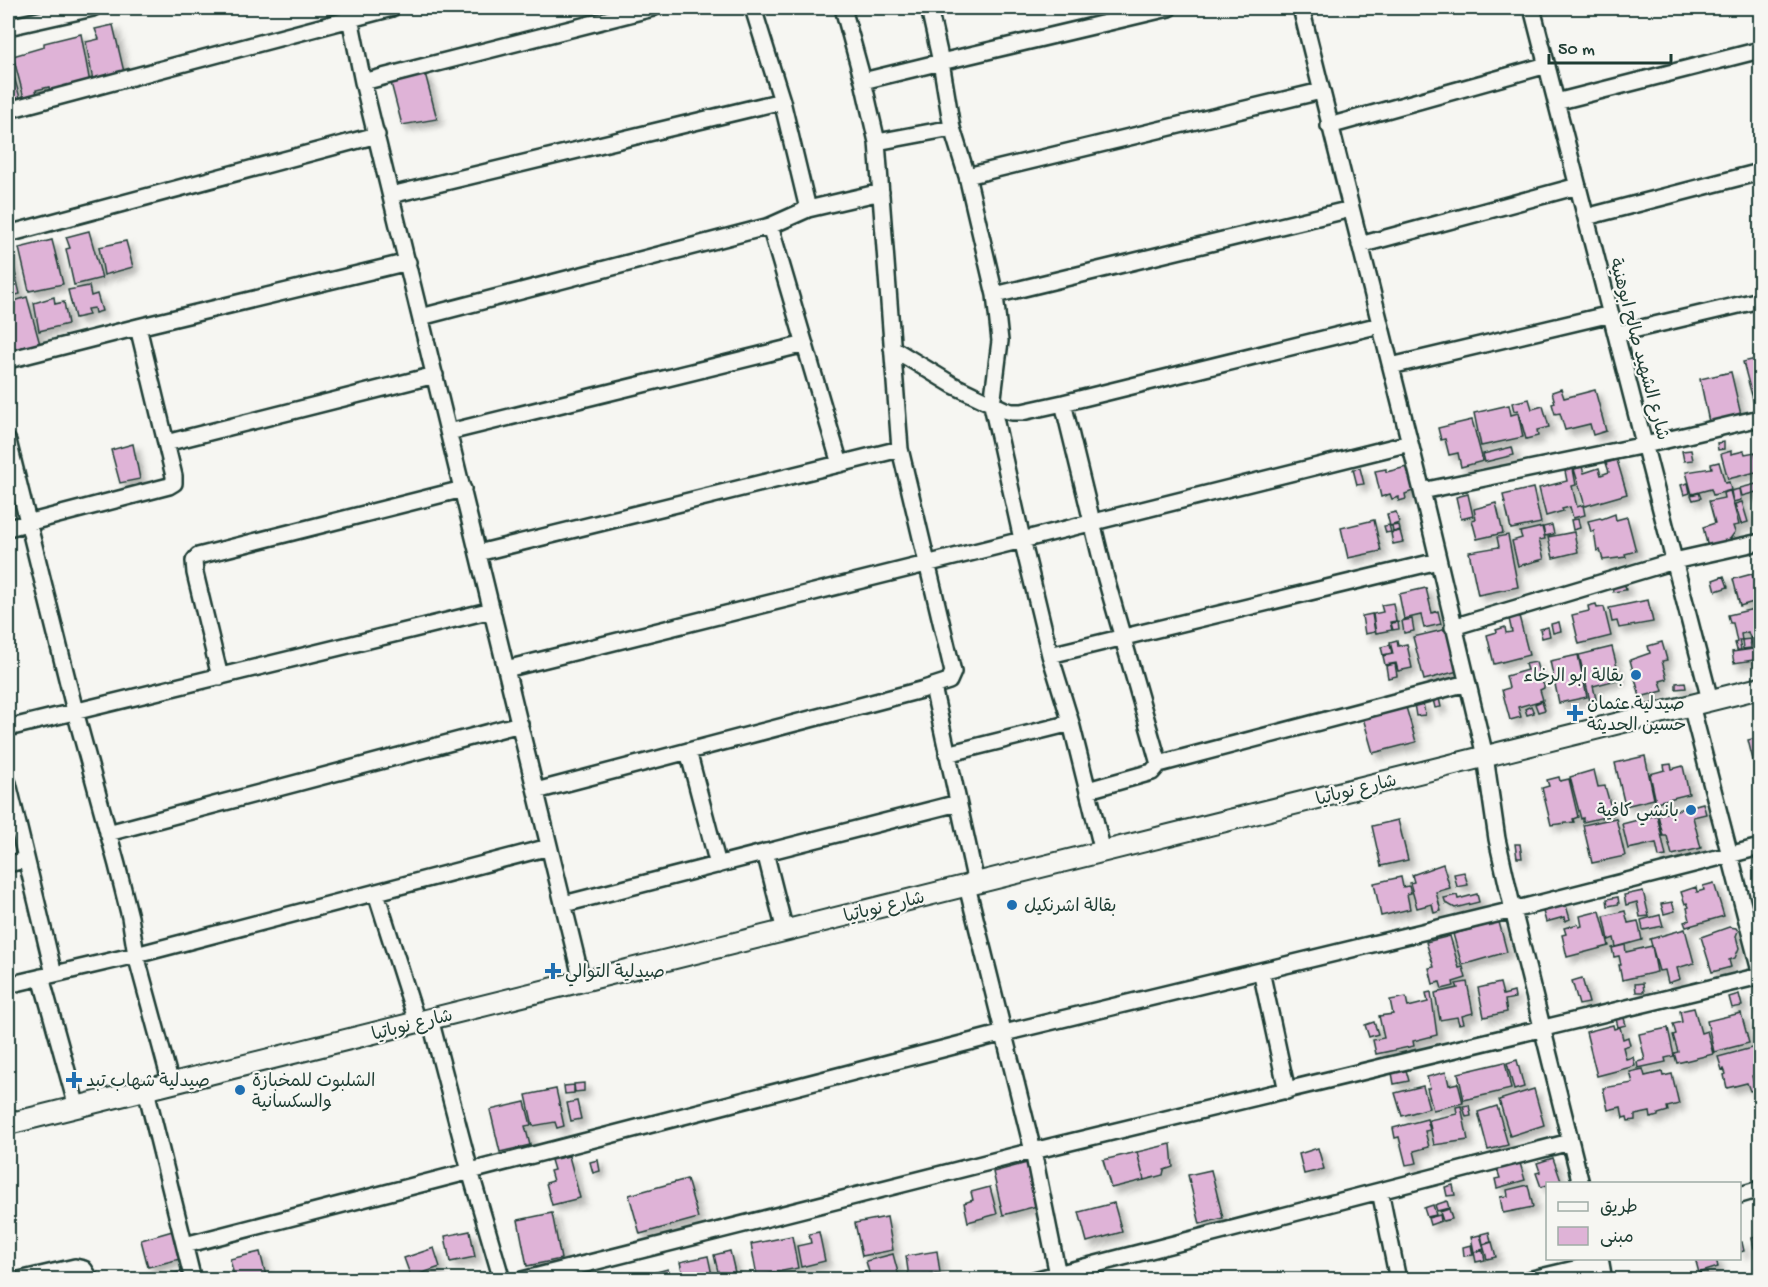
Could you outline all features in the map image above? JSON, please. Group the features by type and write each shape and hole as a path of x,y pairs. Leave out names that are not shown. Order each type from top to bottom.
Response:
{"street":[{"path":"8,27 93,8"},
{"path":"8,110 348,13 392,8"},
{"path":"753,8 782,101 808,209"},
{"path":"536,790 933,687 949,681 953,672 900,449 877,142 843,8"},
{"path":"929,8 952,128 967,176 995,295 1000,341 992,405 1050,655 1071,723 1103,852"},
{"path":"863,81 1169,8"},
{"path":"1301,8 1422,491 1485,756 1497,839 1513,910 1580,1182"},
{"name":"شارع الشهيد صالح ابوهنية","path":"1532,8 1674,561 1730,854 1761,971"},
{"path":"363,82 644,9"},
{"path":"348,13 582,981"},
{"path":"1556,102 1761,50"},
{"path":"1329,126 1547,65"},
{"path":"967,176 1321,91"},
{"path":"391,195 782,101"},
{"path":"877,142 952,128"},
{"path":"8,234 377,135"},
{"path":"1586,217 1761,172"},
{"path":"1360,245 1578,186"},
{"path":"422,317 770,226 808,209 881,192"},
{"path":"995,295 1351,209"},
{"path":"770,226 840,464"},
{"path":"8,360 408,262"},
{"path":"1616,334 1761,300"},
{"path":"1391,366 1611,314"},
{"path":"892,348 920,367 992,405 1012,412 1063,404 1380,325"},
{"path":"8,528 174,483 138,327"},
{"path":"449,432 805,344"},
{"path":"166,443 435,375"},
{"path":"1063,404 1122,637 1159,764"},
{"path":"1422,491 1645,445 1761,418"},
{"path":"8,441 27,524 130,917 136,955 171,1083"},
{"path":"506,669 1410,443"},
{"path":"478,553 900,449"},
{"path":"220,677 195,573 194,561 198,556 463,489"},
{"path":"1453,627 1674,561 1761,542"},
{"path":"1050,655 1438,561"},
{"path":"8,728 492,610"},
{"path":"1088,790 1152,772 1159,764 1467,683"},
{"path":"933,687 958,803 971,884 1033,1151 1058,1276"},
{"name":"شارع نوباتيا","path":"8,1124 1761,688"},
{"path":"947,754 1071,723"},
{"path":"108,833 520,724"},
{"path":"688,751 718,865"},
{"path":"8,783 47,976 77,1107"},
{"path":"564,904 958,803"},
{"path":"8,985 136,955 549,847"},
{"path":"184,1245 1004,1033 1513,910 1761,847"},
{"path":"765,852 785,931"},
{"path":"8,864 25,860"},
{"path":"376,893 424,1021 502,1280"},
{"path":"1261,971 1287,1091"},
{"path":"522,1280 1033,1151 1761,976"},
{"path":"146,1090 193,1280"},
{"path":"1034,1280 1058,1276 1570,1142"},
{"path":"1741,1195 1761,1189"},
{"path":"1380,1191 1398,1280"},
{"path":"1528,1280 1600,1261 1604,1280"},
{"path":"19,1280 75,1267 84,1269 91,1280"}],"building":[{"path":"113,25 124,72 93,81 86,42 99,39 95,29"},
{"path":"81,34 90,83 51,94 49,87 36,90 38,99 25,102 13,56 44,47 44,43"},
{"path":"8,55 20,98 8,101"},
{"path":"425,73 437,119 402,125 391,83"},
{"path":"89,231 102,278 74,285 66,249 70,248 66,237"},
{"path":"52,240 63,284 29,291 19,248"},
{"path":"126,241 133,267 104,275 99,247"},
{"path":"8,250 10,250 20,294 8,297"},
{"path":"89,286 91,296 97,294 102,311 95,313 94,308 87,309 89,315 75,318 68,290"},
{"path":"27,297 41,348 8,357 8,303"},
{"path":"54,297 55,304 64,302 68,324 39,331 34,303"},
{"path":"1760,358 1760,406 1755,407 1743,362"},
{"path":"1731,372 1741,415 1709,422 1700,379"},
{"path":"1561,389 1564,398 1595,390 1606,431 1593,435 1590,424 1565,430 1560,413 1555,414 1552,404 1555,403 1552,392"},
{"path":"1529,399 1532,409 1543,406 1549,427 1537,430 1538,436 1526,439 1518,410 1514,411 1512,403"},
{"path":"1509,405 1511,415 1518,413 1523,437 1481,446 1474,413"},
{"path":"1472,420 1483,461 1461,467 1458,453 1449,455 1445,439 1441,440 1438,428"},
{"path":"1724,442 1724,449 1718,450 1717,443"},
{"path":"133,444 140,479 120,483 111,450"},
{"path":"1512,447 1514,455 1485,462 1483,454"},
{"path":"1691,450 1693,460 1684,461 1682,451"},
{"path":"1731,451 1731,454 1744,451 1745,454 1755,452 1760,471 1728,479 1721,454"},
{"path":"1617,460 1627,494 1585,506 1574,469 1582,467 1584,473 1599,468 1601,475 1609,472 1606,463"},
{"path":"1719,462 1725,483 1729,482 1731,490 1713,495 1711,489 1692,494 1686,472 1712,468 1711,464"},
{"path":"1407,467 1413,491 1405,494 1406,499 1399,501 1399,497 1392,499 1390,494 1381,497 1375,471 1386,469 1386,472"},
{"path":"1360,468 1364,484 1357,485 1353,469"},
{"path":"1573,469 1576,485 1572,486 1577,507 1583,505 1585,515 1573,518 1570,507 1546,516 1539,488 1567,481 1565,471"},
{"path":"1688,483 1690,493 1684,495 1681,485"},
{"path":"1760,483 1760,491 1742,496 1740,488"},
{"path":"1533,488 1541,523 1511,529 1503,495"},
{"path":"1739,489 1741,500 1733,502 1731,491"},
{"path":"1730,491 1739,525 1733,526 1735,532 1727,543 1708,548 1703,527 1715,523 1709,501 1724,498 1723,493"},
{"path":"1699,493 1701,498 1693,500 1691,495"},
{"path":"1468,494 1473,516 1461,519 1456,497"},
{"path":"1742,502 1748,522 1741,524 1735,504"},
{"path":"1496,503 1503,533 1477,539 1472,520 1476,519 1474,509"},
{"path":"1396,512 1399,523 1390,526 1387,514"},
{"path":"1615,514 1616,520 1627,517 1636,551 1625,554 1626,557 1603,560 1600,550 1597,551 1594,531 1591,532 1588,521"},
{"path":"1578,519 1580,528 1573,530 1571,520"},
{"path":"1374,520 1381,551 1348,558 1341,528"},
{"path":"1389,525 1391,532 1386,533 1384,526"},
{"path":"1399,525 1400,530 1393,532 1392,526"},
{"path":"1552,525 1554,534 1545,536 1543,527"},
{"path":"1542,527 1545,539 1539,540 1544,559 1518,566 1512,541 1522,538 1520,532"},
{"path":"1400,531 1403,542 1393,544 1391,533"},
{"path":"1574,532 1578,552 1553,558 1548,537"},
{"path":"1508,535 1518,587 1478,595 1469,552 1499,547 1497,537"},
{"path":"1752,574 1760,600 1740,606 1733,579"},
{"path":"1724,576 1728,587 1716,591 1713,580"},
{"path":"1624,581 1626,590 1613,592 1611,583"},
{"path":"1426,588 1432,613 1438,611 1441,624 1424,628 1421,615 1404,619 1399,594"},
{"path":"1648,600 1653,622 1619,628 1617,621 1612,622 1609,608"},
{"path":"1393,603 1396,621 1390,622 1392,630 1376,633 1373,614 1383,612 1381,605"},
{"path":"1596,604 1597,608 1604,607 1611,636 1579,644 1572,615 1589,611 1588,606"},
{"path":"1758,608 1760,636 1750,638 1748,632 1741,634 1742,640 1739,640 1741,650 1737,650 1733,623 1730,623 1728,615"},
{"path":"1372,614 1375,632 1365,634 1362,616"},
{"path":"1519,616 1529,655 1494,664 1487,635 1505,627 1506,633 1512,632 1509,619"},
{"path":"1412,619 1414,631 1404,633 1402,621"},
{"path":"1398,622 1399,629 1393,630 1391,623"},
{"path":"1559,622 1561,631 1553,633 1551,624"},
{"path":"1548,627 1550,636 1542,638 1540,629"},
{"path":"1447,629 1458,671 1424,680 1413,637"},
{"path":"1760,637 1760,646 1753,647 1751,639"},
{"path":"1750,639 1751,648 1743,649 1742,640"},
{"path":"1397,640 1398,646 1407,644 1412,668 1398,671 1396,663 1385,665 1383,656 1393,654 1390,642"},
{"path":"1662,642 1667,660 1662,661 1667,679 1660,681 1663,691 1640,697 1630,660 1650,653 1648,646"},
{"path":"1390,645 1392,653 1383,655 1381,647"},
{"path":"1612,647 1620,679 1593,686 1596,699 1590,701 1579,655"},
{"path":"1760,648 1760,659 1734,663 1732,652"},
{"path":"1578,655 1587,697 1559,703 1550,661"},
{"path":"1536,662 1544,685 1544,688 1540,690 1543,700 1518,707 1521,717 1510,720 1502,690 1509,688 1506,676 1527,670 1525,664"},
{"path":"1395,664 1397,676 1388,678 1386,666"},
{"path":"1685,682 1686,688 1676,689 1676,683"},
{"path":"1439,698 1441,707 1435,708 1433,699"},
{"path":"1542,701 1545,710 1538,712 1535,704"},
{"path":"1423,702 1425,715 1416,716 1414,704"},
{"path":"1531,706 1534,713 1527,715 1525,709"},
{"path":"1406,707 1416,742 1373,753 1363,718"},
{"path":"1760,737 1760,771 1756,772 1748,740"},
{"path":"1645,756 1654,799 1625,806 1615,763"},
{"path":"1671,764 1672,769 1683,766 1689,794 1656,802 1650,774 1665,770 1664,765"},
{"path":"1594,770 1598,787 1605,786 1613,815 1583,822 1570,777"},
{"path":"1559,777 1560,781 1569,779 1578,817 1573,819 1574,822 1551,825 1542,788 1549,786 1547,780"},
{"path":"1703,803 1706,814 1693,817 1701,848 1672,855 1667,836 1663,836 1658,815"},
{"path":"1657,815 1666,856 1659,857 1656,843 1628,849 1622,824"},
{"path":"1616,818 1625,856 1592,863 1583,825"},
{"path":"1398,820 1408,860 1381,866 1372,826"},
{"path":"1515,844 1520,844 1522,858 1517,858"},
{"path":"1443,864 1450,888 1436,892 1441,911 1434,913 1432,904 1417,908 1410,883 1414,882 1412,875"},
{"path":"1464,872 1468,885 1457,887 1454,874"},
{"path":"1401,877 1403,887 1409,886 1411,893 1407,894 1410,909 1381,916 1374,883"},
{"path":"1714,883 1724,916 1686,927 1684,922 1690,920 1687,908 1689,907 1687,903 1685,904 1681,892 1696,887 1697,892 1704,890 1703,886"},
{"path":"1643,891 1649,916 1640,917 1637,902 1626,905 1624,895"},
{"path":"1477,894 1479,902 1455,908 1446,904 1444,898 1457,895 1458,899"},
{"path":"1618,897 1619,904 1608,906 1607,899"},
{"path":"1565,902 1570,919 1565,921 1564,917 1546,922 1542,908"},
{"path":"1672,902 1675,911 1664,914 1661,904"},
{"path":"1600,911 1609,946 1567,957 1562,935 1566,934 1564,928 1578,924 1579,927 1582,926 1580,916"},
{"path":"1625,911 1628,923 1638,921 1642,940 1616,947 1614,938 1609,940 1604,916"},
{"path":"1660,915 1663,926 1643,930 1641,920"},
{"path":"1499,922 1507,952 1462,965 1453,934"},
{"path":"1729,927 1736,928 1738,931 1736,936 1739,948 1735,958 1729,960 1731,967 1712,972 1701,937"},
{"path":"1685,929 1694,963 1677,968 1680,979 1668,983 1665,970 1659,971 1650,939"},
{"path":"1450,936 1459,968 1463,967 1466,978 1453,982 1454,986 1442,989 1440,982 1433,984 1429,968 1434,967 1426,942"},
{"path":"1625,945 1626,952 1652,946 1657,972 1622,980 1619,956 1614,957 1612,948"},
{"path":"1582,978 1589,1003 1579,1005 1572,981"},
{"path":"1467,982 1473,1013 1462,1016 1464,1023 1459,1024 1457,1017 1440,1020 1435,993 1458,988 1456,984"},
{"path":"1500,983 1503,995 1514,992 1515,998 1505,1000 1507,1012 1484,1017 1478,988"},
{"path":"1643,983 1644,992 1636,992 1635,984"},
{"path":"1431,992 1437,1035 1413,1041 1414,1046 1376,1054 1373,1040 1384,1038 1379,1016 1393,1014 1390,1000 1406,997 1408,1007 1428,1002 1426,993"},
{"path":"1739,994 1742,1006 1732,1008 1729,997"},
{"path":"1694,1008 1701,1033 1707,1031 1713,1054 1677,1063 1674,1053 1678,1052 1673,1035 1676,1034 1673,1024 1682,1022 1680,1011"},
{"path":"1741,1013 1749,1043 1714,1052 1707,1021"},
{"path":"1624,1018 1626,1025 1618,1027 1616,1019"},
{"path":"1374,1022 1378,1034 1369,1037 1365,1025"},
{"path":"1613,1025 1614,1029 1620,1027 1623,1039 1628,1037 1630,1045 1623,1047 1626,1059 1633,1057 1635,1066 1597,1076 1586,1032"},
{"path":"1668,1028 1674,1056 1665,1058 1666,1062 1638,1068 1637,1062 1645,1060 1639,1034"},
{"path":"1759,1046 1760,1074 1752,1076 1756,1090 1750,1091 1747,1083 1727,1088 1724,1075 1726,1074 1724,1069 1722,1070 1718,1057"},
{"path":"1517,1060 1524,1087 1514,1090 1507,1063"},
{"path":"1505,1062 1511,1089 1464,1100 1458,1073"},
{"path":"1643,1069 1645,1076 1662,1072 1663,1076 1672,1074 1679,1104 1667,1107 1668,1111 1658,1116 1651,1118 1650,1112 1635,1115 1635,1120 1628,1121 1627,1117 1623,1118 1621,1107 1608,1110 1603,1088 1633,1083 1630,1072"},
{"path":"1406,1070 1409,1081 1394,1084 1392,1073"},
{"path":"1446,1072 1449,1085 1458,1083 1463,1103 1433,1110 1427,1088 1430,1088 1427,1077"},
{"path":"584,1083 584,1091 575,1092 574,1084"},
{"path":"574,1085 574,1093 565,1094 564,1086"},
{"path":"1423,1086 1429,1108 1402,1116 1395,1093"},
{"path":"556,1089 564,1126 557,1128 555,1122 533,1126 526,1095"},
{"path":"1534,1089 1544,1125 1510,1136 1499,1100"},
{"path":"577,1101 581,1119 571,1121 567,1103"},
{"path":"525,1102 531,1125 525,1126 530,1145 500,1152 490,1110"},
{"path":"1469,1105 1471,1116 1466,1117 1463,1106"},
{"path":"1461,1106 1468,1140 1434,1145 1429,1120 1457,1114 1456,1107"},
{"path":"1497,1106 1508,1145 1488,1150 1478,1112"},
{"path":"1427,1119 1430,1130 1425,1131 1429,1147 1414,1151 1417,1163 1406,1165 1399,1137 1395,1138 1393,1128"},
{"path":"1171,1144 1173,1167 1164,1170 1163,1175 1144,1180 1137,1152"},
{"path":"1318,1148 1324,1169 1304,1174 1299,1154"},
{"path":"1137,1152 1144,1180 1111,1188 1103,1160"},
{"path":"569,1156 580,1198 552,1205 546,1183 553,1181 550,1171 554,1170 551,1160"},
{"path":"1553,1158 1561,1181 1546,1182 1546,1186 1541,1187 1536,1173 1540,1172 1537,1163"},
{"path":"598,1160 600,1171 593,1173 590,1162"},
{"path":"1027,1163 1037,1206 1003,1215 993,1172"},
{"path":"1520,1163 1525,1180 1497,1188 1495,1179 1500,1178 1497,1169"},
{"path":"1211,1170 1223,1218 1200,1224 1188,1175"},
{"path":"687,1179 698,1218 640,1234 629,1195"},
{"path":"1453,1185 1455,1195 1447,1196 1445,1187"},
{"path":"1528,1185 1533,1207 1503,1213 1500,1197 1508,1196 1507,1190"},
{"path":"990,1187 997,1214 968,1222 964,1203 973,1200 971,1192"},
{"path":"1447,1201 1449,1208 1437,1211 1435,1205"},
{"path":"1114,1203 1122,1232 1087,1242 1079,1212"},
{"path":"1433,1205 1436,1215 1427,1217 1424,1208"},
{"path":"1449,1209 1452,1219 1443,1221 1440,1212"},
{"path":"552,1213 561,1259 527,1266 518,1220"},
{"path":"1440,1215 1441,1221 1430,1225 1428,1218"},
{"path":"887,1217 893,1250 862,1256 855,1223"},
{"path":"176,1230 184,1258 148,1267 141,1240"},
{"path":"470,1231 475,1257 450,1262 445,1236"},
{"path":"819,1232 825,1261 801,1267 797,1246 811,1243 809,1234"},
{"path":"1489,1232 1491,1242 1483,1244 1481,1234"},
{"path":"1480,1235 1484,1249 1474,1252 1471,1237"},
{"path":"792,1236 798,1268 757,1276 751,1244"},
{"path":"1760,1236 1760,1246 1754,1248 1752,1238"},
{"path":"1492,1242 1496,1257 1487,1259 1483,1245"},
{"path":"1471,1245 1473,1255 1464,1256 1463,1247"},
{"path":"434,1248 440,1267 411,1277 404,1258"},
{"path":"730,1251 736,1277 720,1280 714,1255"},
{"path":"937,1251 940,1273 909,1278 906,1256"},
{"path":"1483,1251 1485,1260 1476,1262 1474,1252"},
{"path":"260,1252 267,1280 235,1280 230,1259"},
{"path":"893,1254 900,1280 871,1280 866,1261"},
{"path":"708,1256 713,1280 684,1280 680,1262"},
{"path":"1696,1260 1716,1260 1718,1267 1699,1273"},
{"path":"668,1269 670,1280 646,1280 645,1275"},
{"path":"184,1271 186,1280 154,1280 153,1277"},
{"path":"866,1272 868,1280 836,1280 836,1279"},
{"path":"1760,1272 1760,1280 1750,1280 1749,1275"},
{"path":"589,1274 591,1280 573,1280 573,1278"}],"place":[{"name":"بقالة ابو الرخاء","path":"1636,675"},
{"name":"صيدلية عثمان حسين الحديثة","path":"1575,713"},
{"name":"بانشي كافية","path":"1691,810"},
{"name":"بقالة اشرنكيل","path":"1012,905"},
{"name":"صيدلية التوالي","path":"553,971"},
{"name":"صيدلية شهاب تبد","path":"74,1080"},
{"name":"الشلبوت للمخبازة والسكسانية","path":"240,1090"}]}
